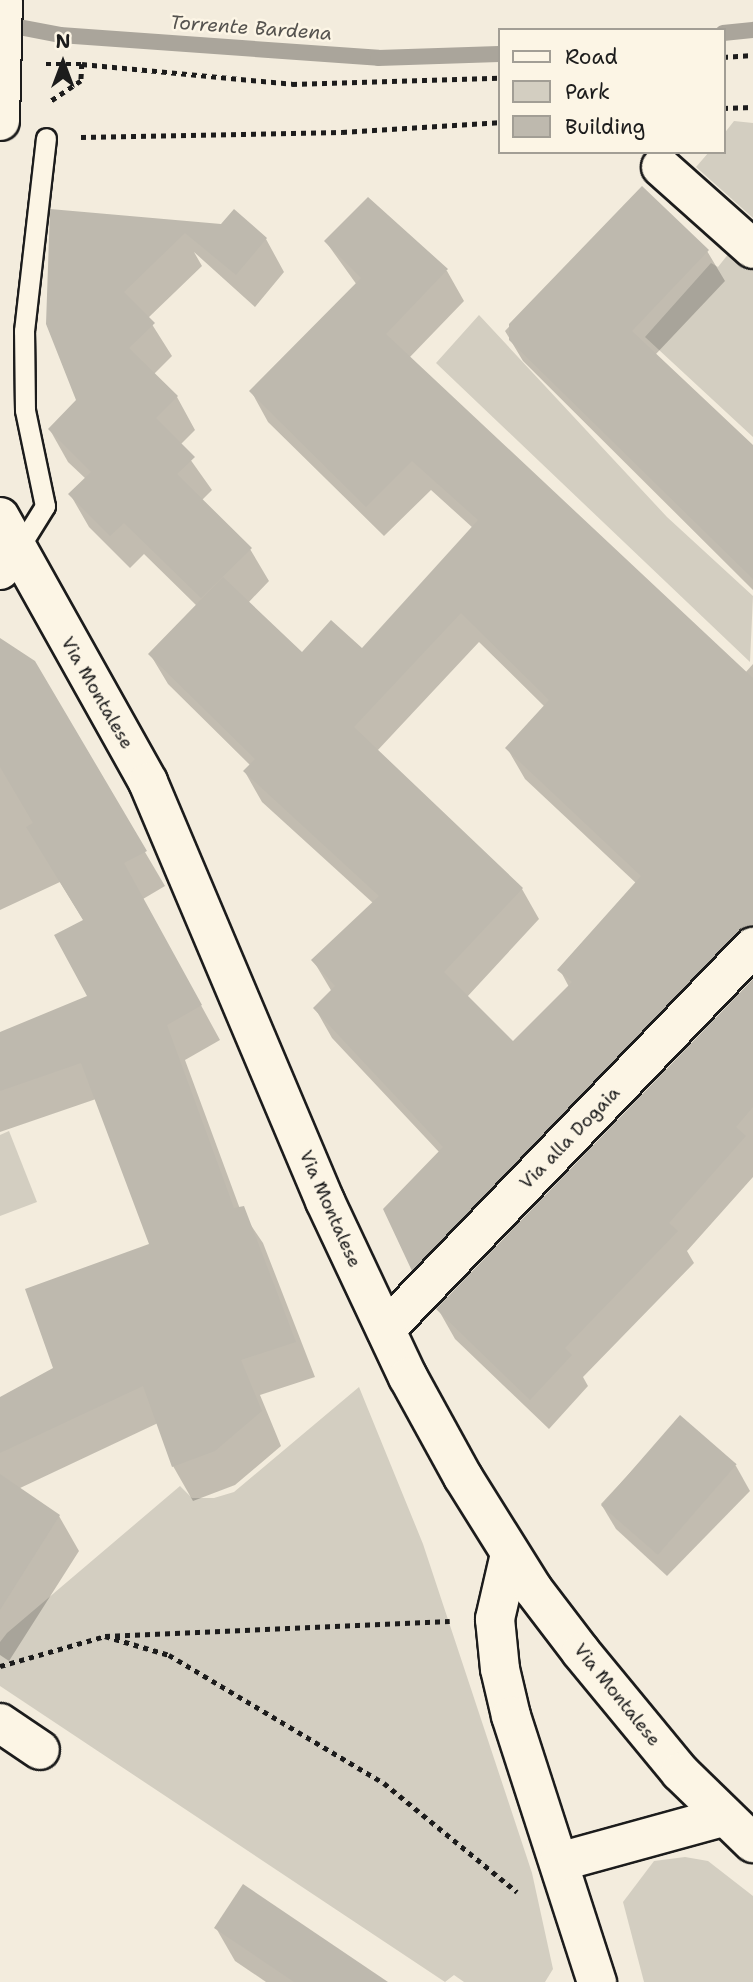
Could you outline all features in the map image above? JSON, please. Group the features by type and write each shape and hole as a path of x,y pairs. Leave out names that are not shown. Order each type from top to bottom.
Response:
{"street":[{"path":"0,121 5,64 4,0"},
{"path":"661,167 753,249"},
{"name":"Via Montalese","path":"0,517 8,561 148,782 325,1201 432,1422 510,1554 619,1700 722,1817 753,1843"},
{"name":"Via alla Dogaia","path":"386,1329 753,947"},
{"path":"510,1554 495,1619 511,1716 597,1982"},
{"path":"0,1723 40,1750"},
{"path":"559,1863 722,1817"}],"lane":[{"path":"8,561 45,506 25,410 24,331 46,138"}],"path":[{"path":"725,57 753,55"},
{"path":"5,64 82,64 292,84 498,78"},
{"path":"82,64 81,81 49,102 46,138 342,132 498,122"},
{"path":"725,108 753,107"},
{"path":"0,1666 105,1636 495,1619"},
{"path":"105,1636 169,1655 384,1783 522,1896"}],"green space":[{"path":"734,121 753,123 753,218 696,167 707,154 725,154 725,132"},
{"path":"753,223 753,437 645,337 711,263 718,267"},
{"path":"479,315 667,517 753,596 750,662 436,363"},
{"path":"9,1131 37,1202 0,1216 0,1135"},
{"path":"359,1387 423,1544 532,1873 553,1969 545,1982 464,1982 454,1975 445,1982 0,1686 0,1642 7,1633 180,1486 192,1498 214,1498 234,1492"},
{"path":"685,1857 708,1861 753,1896 753,1982 644,1982 623,1902 654,1861"}],"building":[{"path":"642,186 709,250 632,331 753,445 753,579 509,340 509,324"},
{"path":"368,197 448,269 386,334 753,678 753,926 737,932 412,1271 383,1209 443,1147 313,1008 335,986 311,960 379,896 243,771 255,759 148,654 223,577 302,652 331,620 362,648 478,520 412,461 366,507 249,391 361,278 324,241","holes":["461,613 549,700 505,748 641,876 557,970 572,982 513,1041 444,972 523,888 354,727"]},
{"path":"50,209 221,224 234,209 267,238 236,275 185,233 124,292 155,323 129,348 178,396 156,418 195,457 177,474 252,548 201,598 124,523 110,536 68,494 91,472 48,429 76,400 46,324"},
{"path":"0,638 35,661 147,851 124,863 202,1005 167,1025 234,1208 244,1206 296,1342 241,1360 262,1411 215,1451 172,1467 143,1386 0,1453 0,1397 53,1368 25,1289 149,1244 81,1063 0,1091 0,1032 87,996 54,935 83,920 26,827 33,823 0,767"},
{"path":"753,979 753,1107 736,1127 746,1136 669,1223 678,1231 565,1348 572,1355 530,1400 436,1309"},
{"path":"680,1415 737,1464 658,1555 601,1506"},
{"path":"0,1474 60,1515 0,1610"},
{"path":"243,1884 388,1982 294,1982 214,1928"}],"waterway":[{"name":"Torrente Bardena","path":"3,24 60,35 378,58 498,54"},
{"name":"Torrente Bardena","path":"725,33 753,30"}]}
